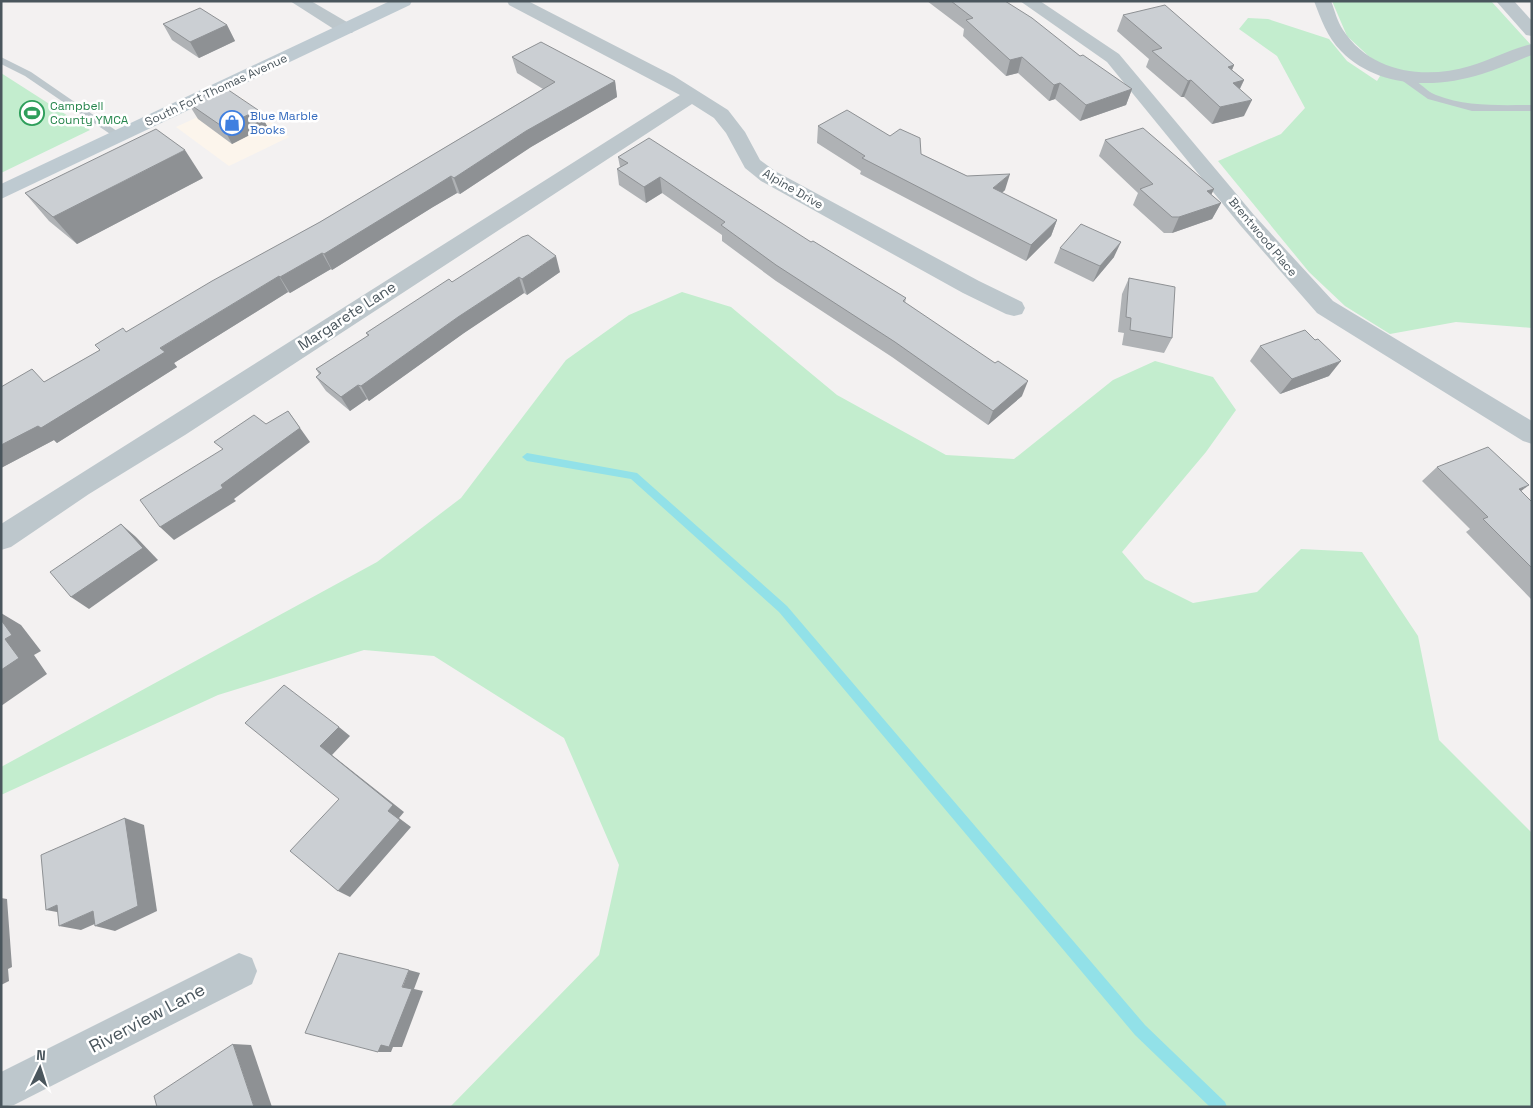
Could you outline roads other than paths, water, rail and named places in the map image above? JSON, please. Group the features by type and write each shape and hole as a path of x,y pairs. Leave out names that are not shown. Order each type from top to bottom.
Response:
{"main road":[{"name":"South Fort Thomas Avenue","path":"1,192 404,1"}],"street":[{"path":"298,1 346,28"},
{"name":"Alpine Drive","path":"515,1 693,95 721,114 735,132 752,164 768,176 971,287 1014,308"},
{"name":"Brentwood Place","path":"1028,1 1113,58 1247,220 1294,275 1325,307 1532,434"},
{"path":"1322,1 1334,30 1352,51 1364,62 1388,74 1418,79 1455,75 1532,49"},
{"path":"1504,1 1532,31"},
{"name":"Margarete Lane","path":"1,539 80,486 176,428 693,95"},
{"name":"Riverview Lane","path":"1,1092 239,971"}],"lane":[{"path":"1,60 28,74 119,136"},
{"path":"1403,77 1431,97 1472,108 1532,108"}],"waterway":[{"path":"527,457 634,476 783,609 1140,1030 1220,1107"}],"place":[{"name":"Campbell County YMCA","path":"32,113"},
{"name":"Blue Marble Books","path":"232,123"}]}
